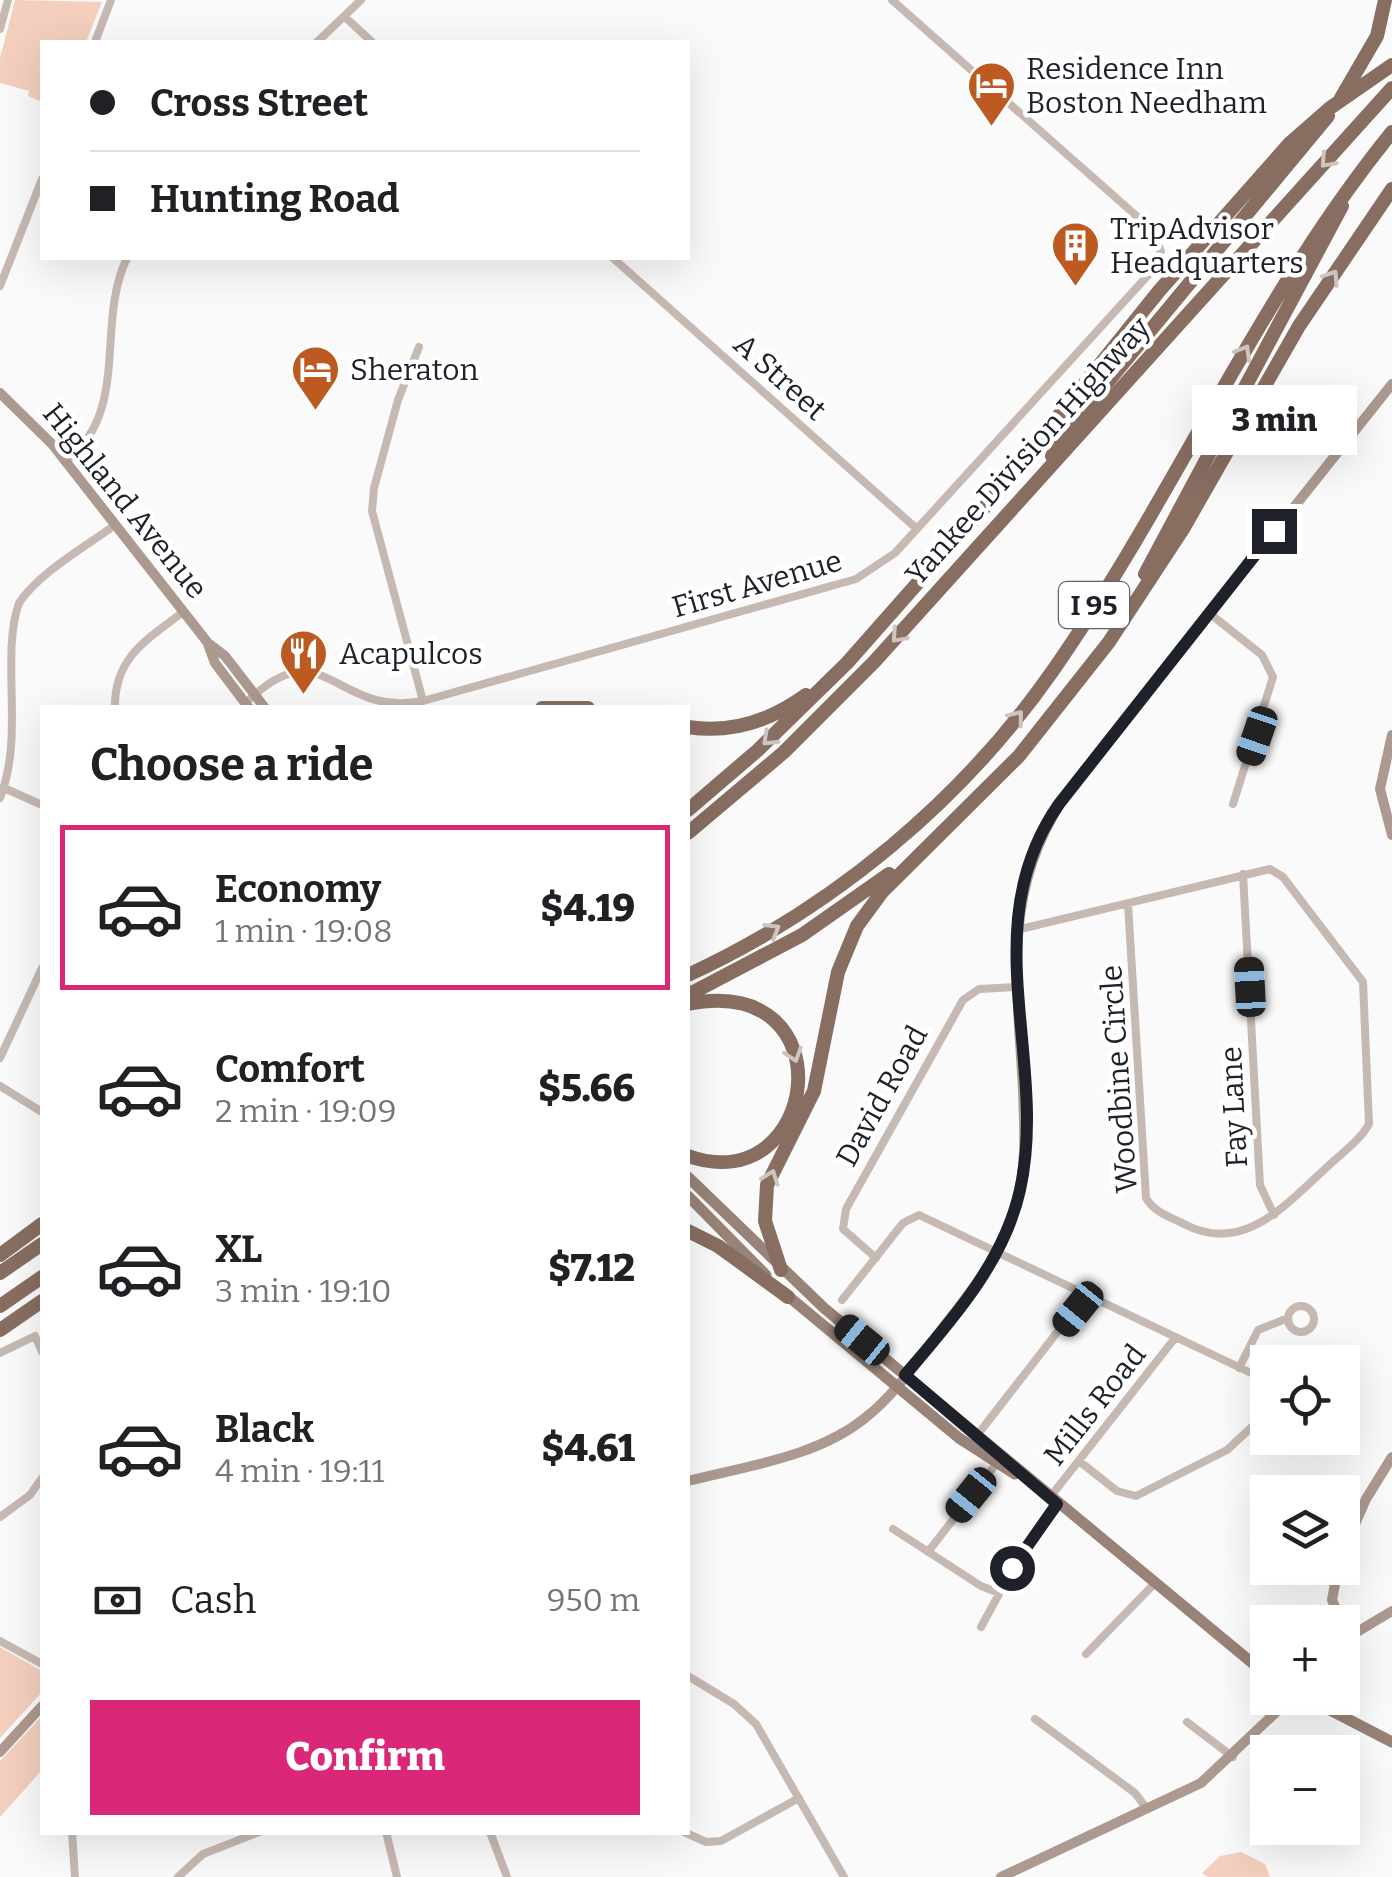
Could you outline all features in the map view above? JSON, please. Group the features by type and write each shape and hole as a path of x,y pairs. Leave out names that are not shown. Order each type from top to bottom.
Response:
{"highway":[{"path":"1036,482 1067,431 1282,176 1334,108 1372,44 1385,0"},
{"path":"690,808 805,706 973,521 1159,290 1282,152 1323,113 1392,64"},
{"name":"Yankee Division Highway","path":"690,831 829,708 1392,88"},
{"name":"I 95","path":"690,975 789,920 866,866 939,803 1004,734 1070,644 1280,291 1350,186 1392,132"},
{"path":"1096,657 1288,301 1332,230 1350,186"},
{"path":"781,1270 764,1221 767,1185 816,1084 843,956 876,898 1029,744 1096,657 1174,544 1299,326 1392,189"},
{"path":"690,728 732,728 772,716 808,694 862,644"},
{"path":"690,994 758,961 835,914 963,813"},
{"path":"690,1004 734,1001 766,1014 790,1042 800,1081 788,1122 762,1150 727,1162 690,1156"},
{"path":"0,1255 40,1225"},
{"path":"690,1233 718,1246 788,1297"},
{"path":"0,1272 40,1245"},
{"path":"0,1306 40,1278"},
{"path":"0,1330 40,1303"}],"main road":[{"path":"690,1481 826,1441 864,1420 905,1375 997,1253 1017,1202 1024,1157 1016,930 1026,869 1053,812 1392,384"},
{"name":"Highland Avenue","path":"0,393 66,461 208,644 215,663 250,702"},
{"path":"1392,735 1380,782 1392,834"},
{"path":"690,1179 781,1270 978,1435 1027,1481 1250,1661"},
{"path":"690,1198 788,1297 895,1387 969,1446 1027,1481"},
{"path":"1360,1512 1392,1457"},
{"path":"1360,1630 1392,1611"},
{"path":"0,1752 40,1708"},
{"path":"1001,1877 1201,1783 1274,1715"},
{"path":"1340,1715 1392,1742"}],"street":[{"path":"0,29 8,0"},
{"path":"96,40 112,0"},
{"path":"319,40 361,0"},
{"name":"First Avenue","path":"250,702 282,674 298,669 321,675 374,702 422,701 856,579 884,563 917,529 1150,272 1160,248 1150,227 895,1"},
{"path":"344,16 370,40"},
{"path":"0,286 40,184"},
{"path":"66,461 84,444 104,402 110,306 126,260"},
{"name":"A Street","path":"615,260 917,529"},
{"path":"419,347 398,400 372,512 422,701"},
{"path":"0,798 12,747 4,655 12,617 26,594 114,525"},
{"path":"115,705 115,683 123,662 183,612"},
{"path":"1209,613 1264,658 1273,677 1233,804"},
{"path":"4,788 40,804"},
{"name":"Woodbine Circle","path":"1128,904 1147,1202 1190,1228 1216,1234 1247,1230 1274,1216 1369,1124 1366,992 1356,968 1280,874 1266,869 1242,874"},
{"path":"1016,930 1242,874"},
{"name":"Fay Lane","path":"1242,874 1260,1190 1274,1216"},
{"path":"0,1058 40,972"},
{"name":"David Road","path":"876,1258 843,1229 846,1210 963,1000 979,989 1017,987"},
{"path":"0,1086 40,1111"},
{"path":"842,1300 903,1222 919,1215 1250,1373"},
{"path":"969,1446 1086,1295"},
{"path":"1239,1368 1258,1330 1288,1318"},
{"path":"0,1354 34,1336 40,1348"},
{"name":"Mills Road","path":"981,1627 1022,1550 1079,1462 1175,1338"},
{"path":"1079,1462 1117,1492 1136,1496 1192,1464 1226,1450 1250,1428"},
{"path":"928,1552 996,1464"},
{"path":"0,1517 30,1495 40,1481"},
{"path":"893,1529 999,1593"},
{"path":"1086,1654 1155,1583"},
{"path":"0,1641 40,1663"},
{"path":"690,1677 746,1714 844,1877"},
{"path":"1035,1719 1135,1794 1147,1809"},
{"path":"1187,1722 1233,1757"},
{"path":"690,1835 706,1842 721,1842 799,1798"},
{"path":"72,1835 75,1877"},
{"path":"178,1877 203,1854 251,1835"},
{"path":"387,1835 397,1877"},
{"path":"491,1835 506,1877"}],"shaded area":[{"path":"15,0 102,2 87,40 40,40 40,101 28,96 29,91 0,83 0,58"},
{"path":"0,1647 40,1670 40,1694 0,1738"},
{"path":"40,1718 40,1772 0,1817 0,1761"},
{"path":"1241,1852 1265,1864 1270,1877 1208,1877 1202,1873 1220,1856"}],"place":[{"name":"Residence Inn Boston Needham","path":"991,128"},
{"name":"TripAdvisor Headquarters","path":"1075,288"},
{"name":"Sheraton","path":"315,412"},
{"name":"Acapulcos","path":"304,696"}],"route":[{"path":"1012,1568 1057,1504 905,1375 990,1266 1007,1232 1019,1194 1024,1137 1016,940 1026,869 1053,812 1072,785 1274,531"}]}
